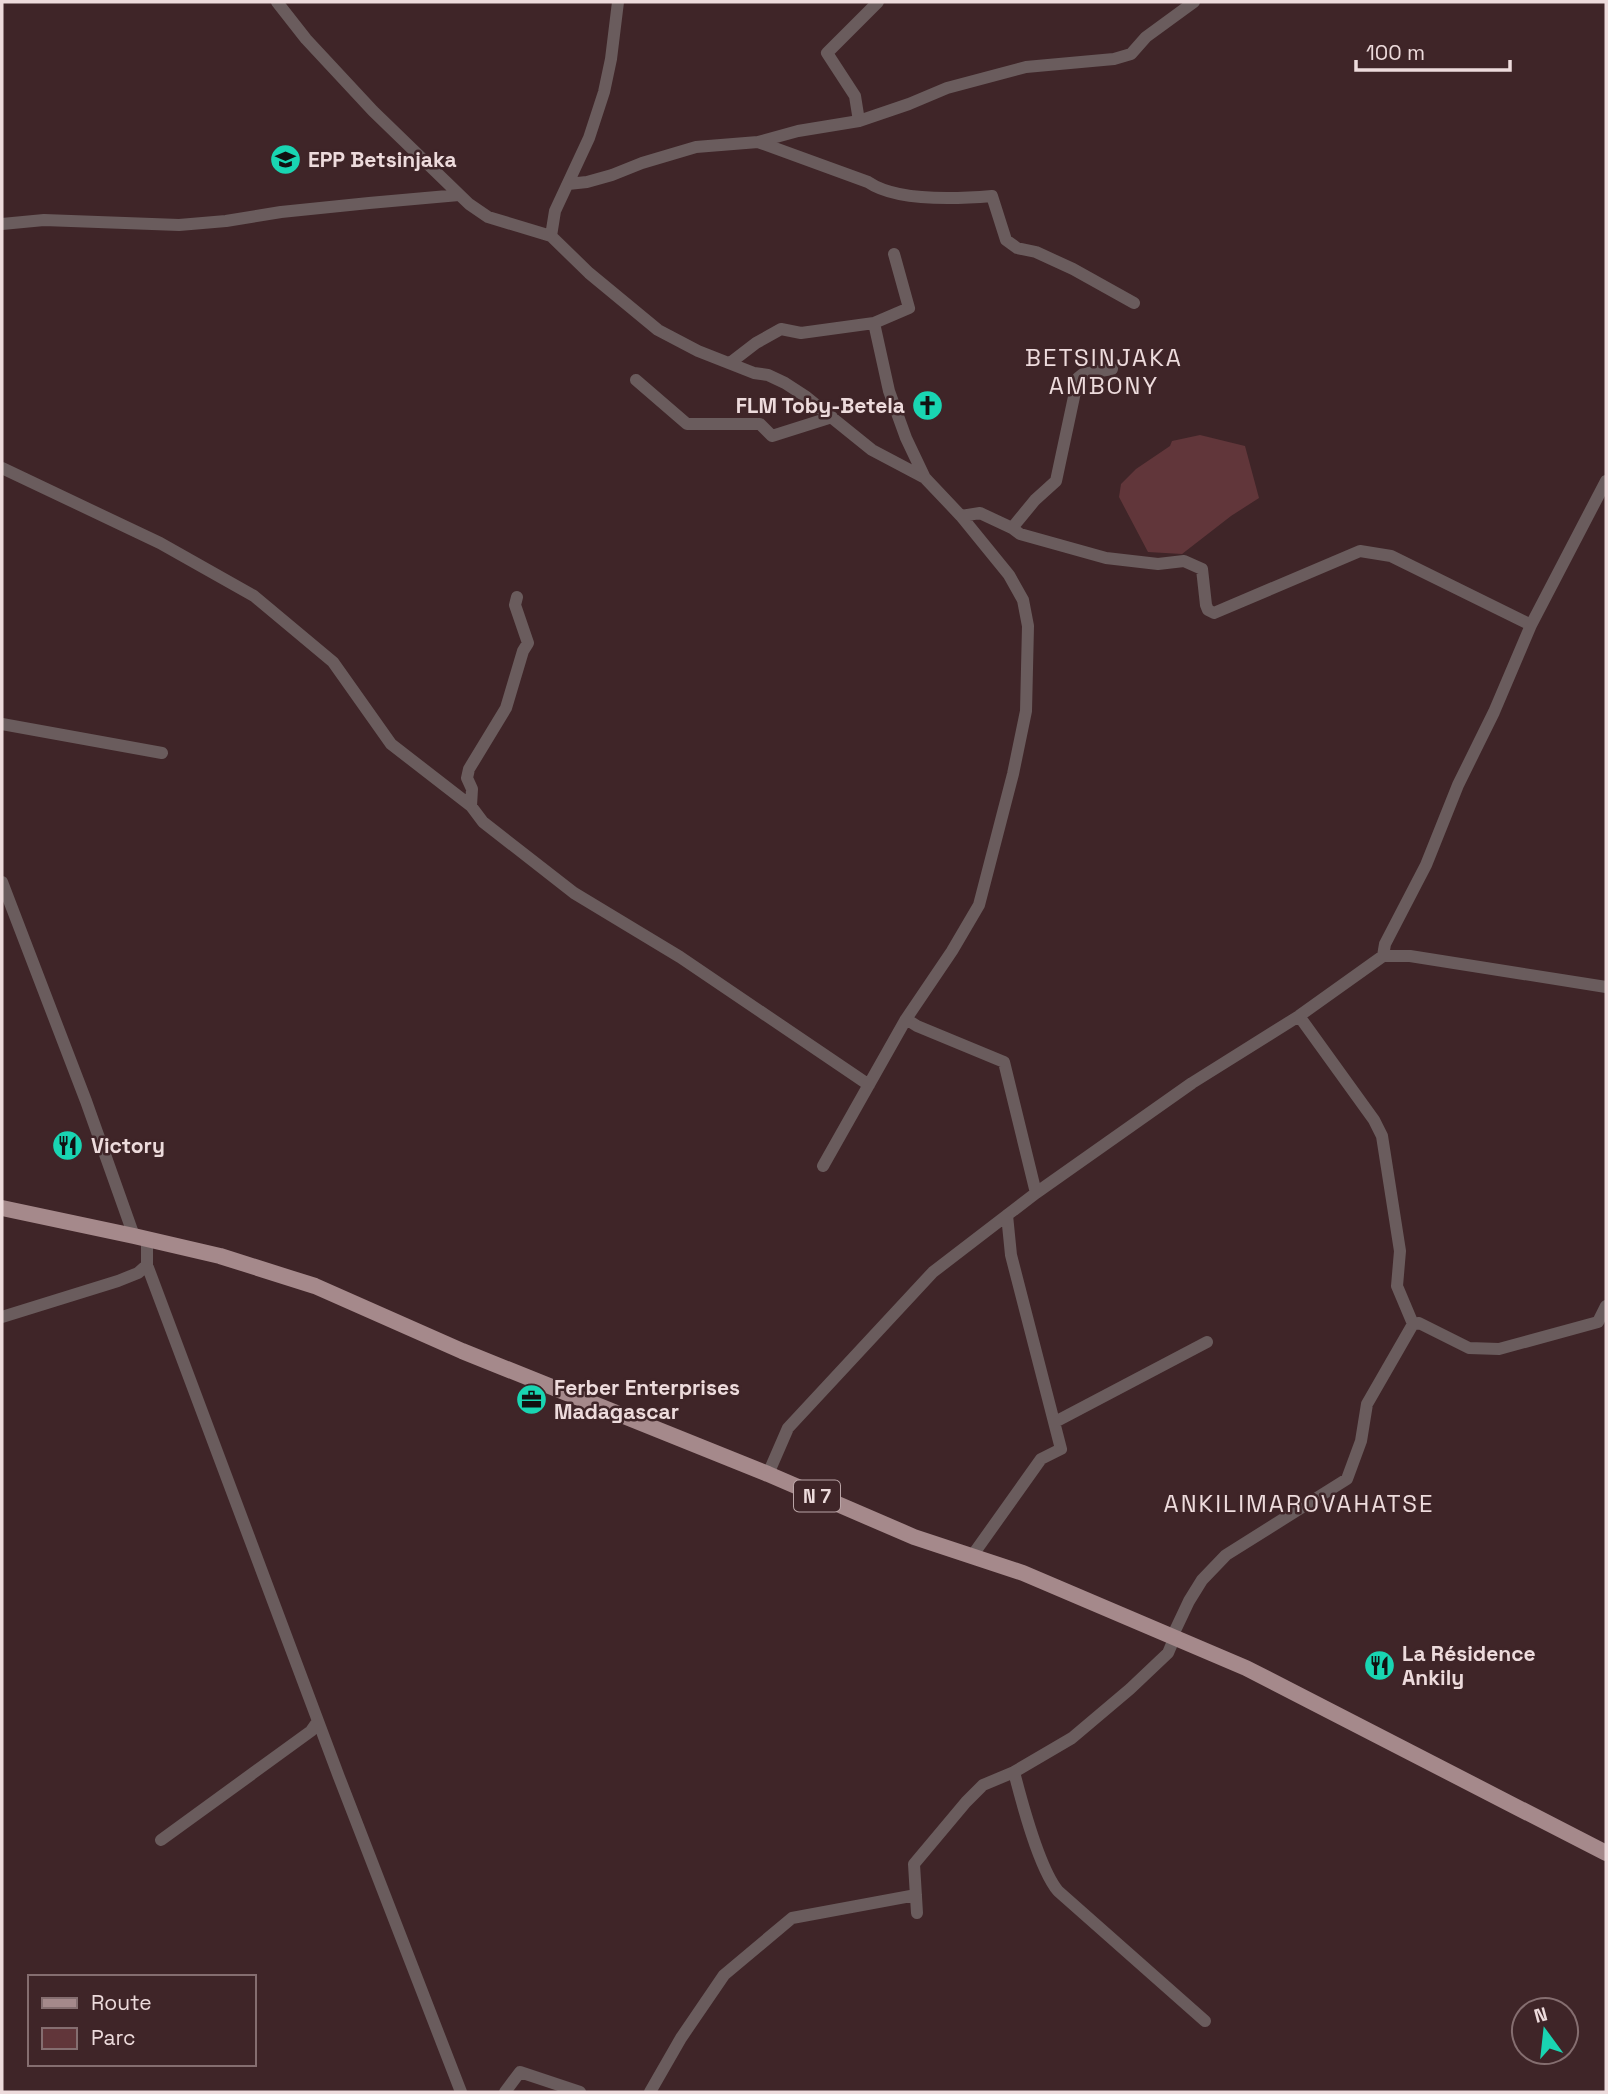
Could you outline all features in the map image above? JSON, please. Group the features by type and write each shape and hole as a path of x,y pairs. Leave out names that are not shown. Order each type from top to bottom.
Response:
{"main road":[{"name":"N 7","path":"2,1209 220,1256 315,1286 577,1399 768,1474 914,1537 1023,1573 1246,1668 1606,1853"}],"street":[{"path":"277,2 306,39 373,111 458,195 488,217 551,236 589,273 658,330 685,345 785,383 872,450 925,478 961,516 1009,575 1023,600 1028,626 1026,711 1013,774 979,905 906,1020 823,1166"},
{"path":"551,236 555,211 589,138 604,92 618,2"},
{"path":"859,121 855,96 827,53 877,2"},
{"path":"568,184 612,175 696,147 758,142 798,131 859,121 947,88 1026,67 1114,59 1131,54 1146,37 1194,2"},
{"path":"758,142 868,182 879,190 901,195 992,196 1006,240 1017,248 1036,252 1073,269 1135,303"},
{"path":"2,223 44,220 178,225 458,195"},
{"path":"730,363 756,343 781,329 801,333 874,323 909,308 894,254"},
{"path":"874,323 889,391 905,438 925,478"},
{"path":"1012,528 1035,500 1056,481 1078,378 1083,374 1112,369"},
{"path":"636,380 687,424 760,424 772,436 832,417"},
{"path":"2,468 160,543 254,596 332,662 391,744 471,806 483,822 574,893 680,957 869,1085"},
{"path":"1383,956 1385,944 1426,865 1458,785 1494,712 1531,625 1606,481"},
{"path":"961,516 980,513 1020,534 1106,558 1158,564 1184,561 1202,569 1206,605 1208,610 1214,613 1353,554 1368,551 1391,556 1531,625"},
{"path":"471,806 472,789 467,778 469,769 506,708 523,651 528,643 515,605 517,597"},
{"path":"2,724 162,753"},
{"path":"2,882 141,1237 147,1265 461,2092"},
{"path":"768,1474 788,1428 933,1272 1036,1192 1192,1083 1299,1016 1383,956 1410,956 1606,987"},
{"path":"1299,1016 1361,1100 1382,1136 1400,1251 1397,1286 1413,1324"},
{"path":"906,1020 1004,1062 1036,1192"},
{"path":"972,1556 1041,1459 1060,1449 1011,1255 1007,1215"},
{"path":"2,1317 118,1281 138,1273 147,1265"},
{"path":"1413,1324 1419,1323 1469,1348 1499,1349 1598,1322 1606,1306"},
{"path":"917,1913 914,1864 966,1802 984,1785 1014,1772 1072,1738 1168,1653 1202,1580 1226,1555 1347,1479 1361,1441 1367,1404 1413,1324"},
{"path":"1055,1422 1208,1342"},
{"path":"161,1840 311,1731 318,1721"},
{"path":"1014,1772 1022,1804 1049,1880 1058,1891 1205,2021"},
{"path":"650,2092 681,2038 724,1975 792,1918 916,1895"},
{"path":"505,2092 520,2072 580,2092"}],"green space":[{"path":"1200,435 1245,446 1259,498 1182,554 1148,552 1119,497 1121,484 1136,469 1170,446 1172,441"}],"place":[{"name":"EPP Betsinjaka","path":"285,160"},
{"name":"FLM Toby-Betela","path":"928,406"},
{"name":"Victory","path":"68,1146"},
{"name":"Ferber Enterprises Madagascar","path":"531,1400"},
{"name":"La Résidence Ankily","path":"1379,1666"}],"district":[{"name":"BETSINJAKA AMBONY","path":"1104,372"},
{"name":"ANKILIMAROVAHATSE","path":"1299,1504"}]}
